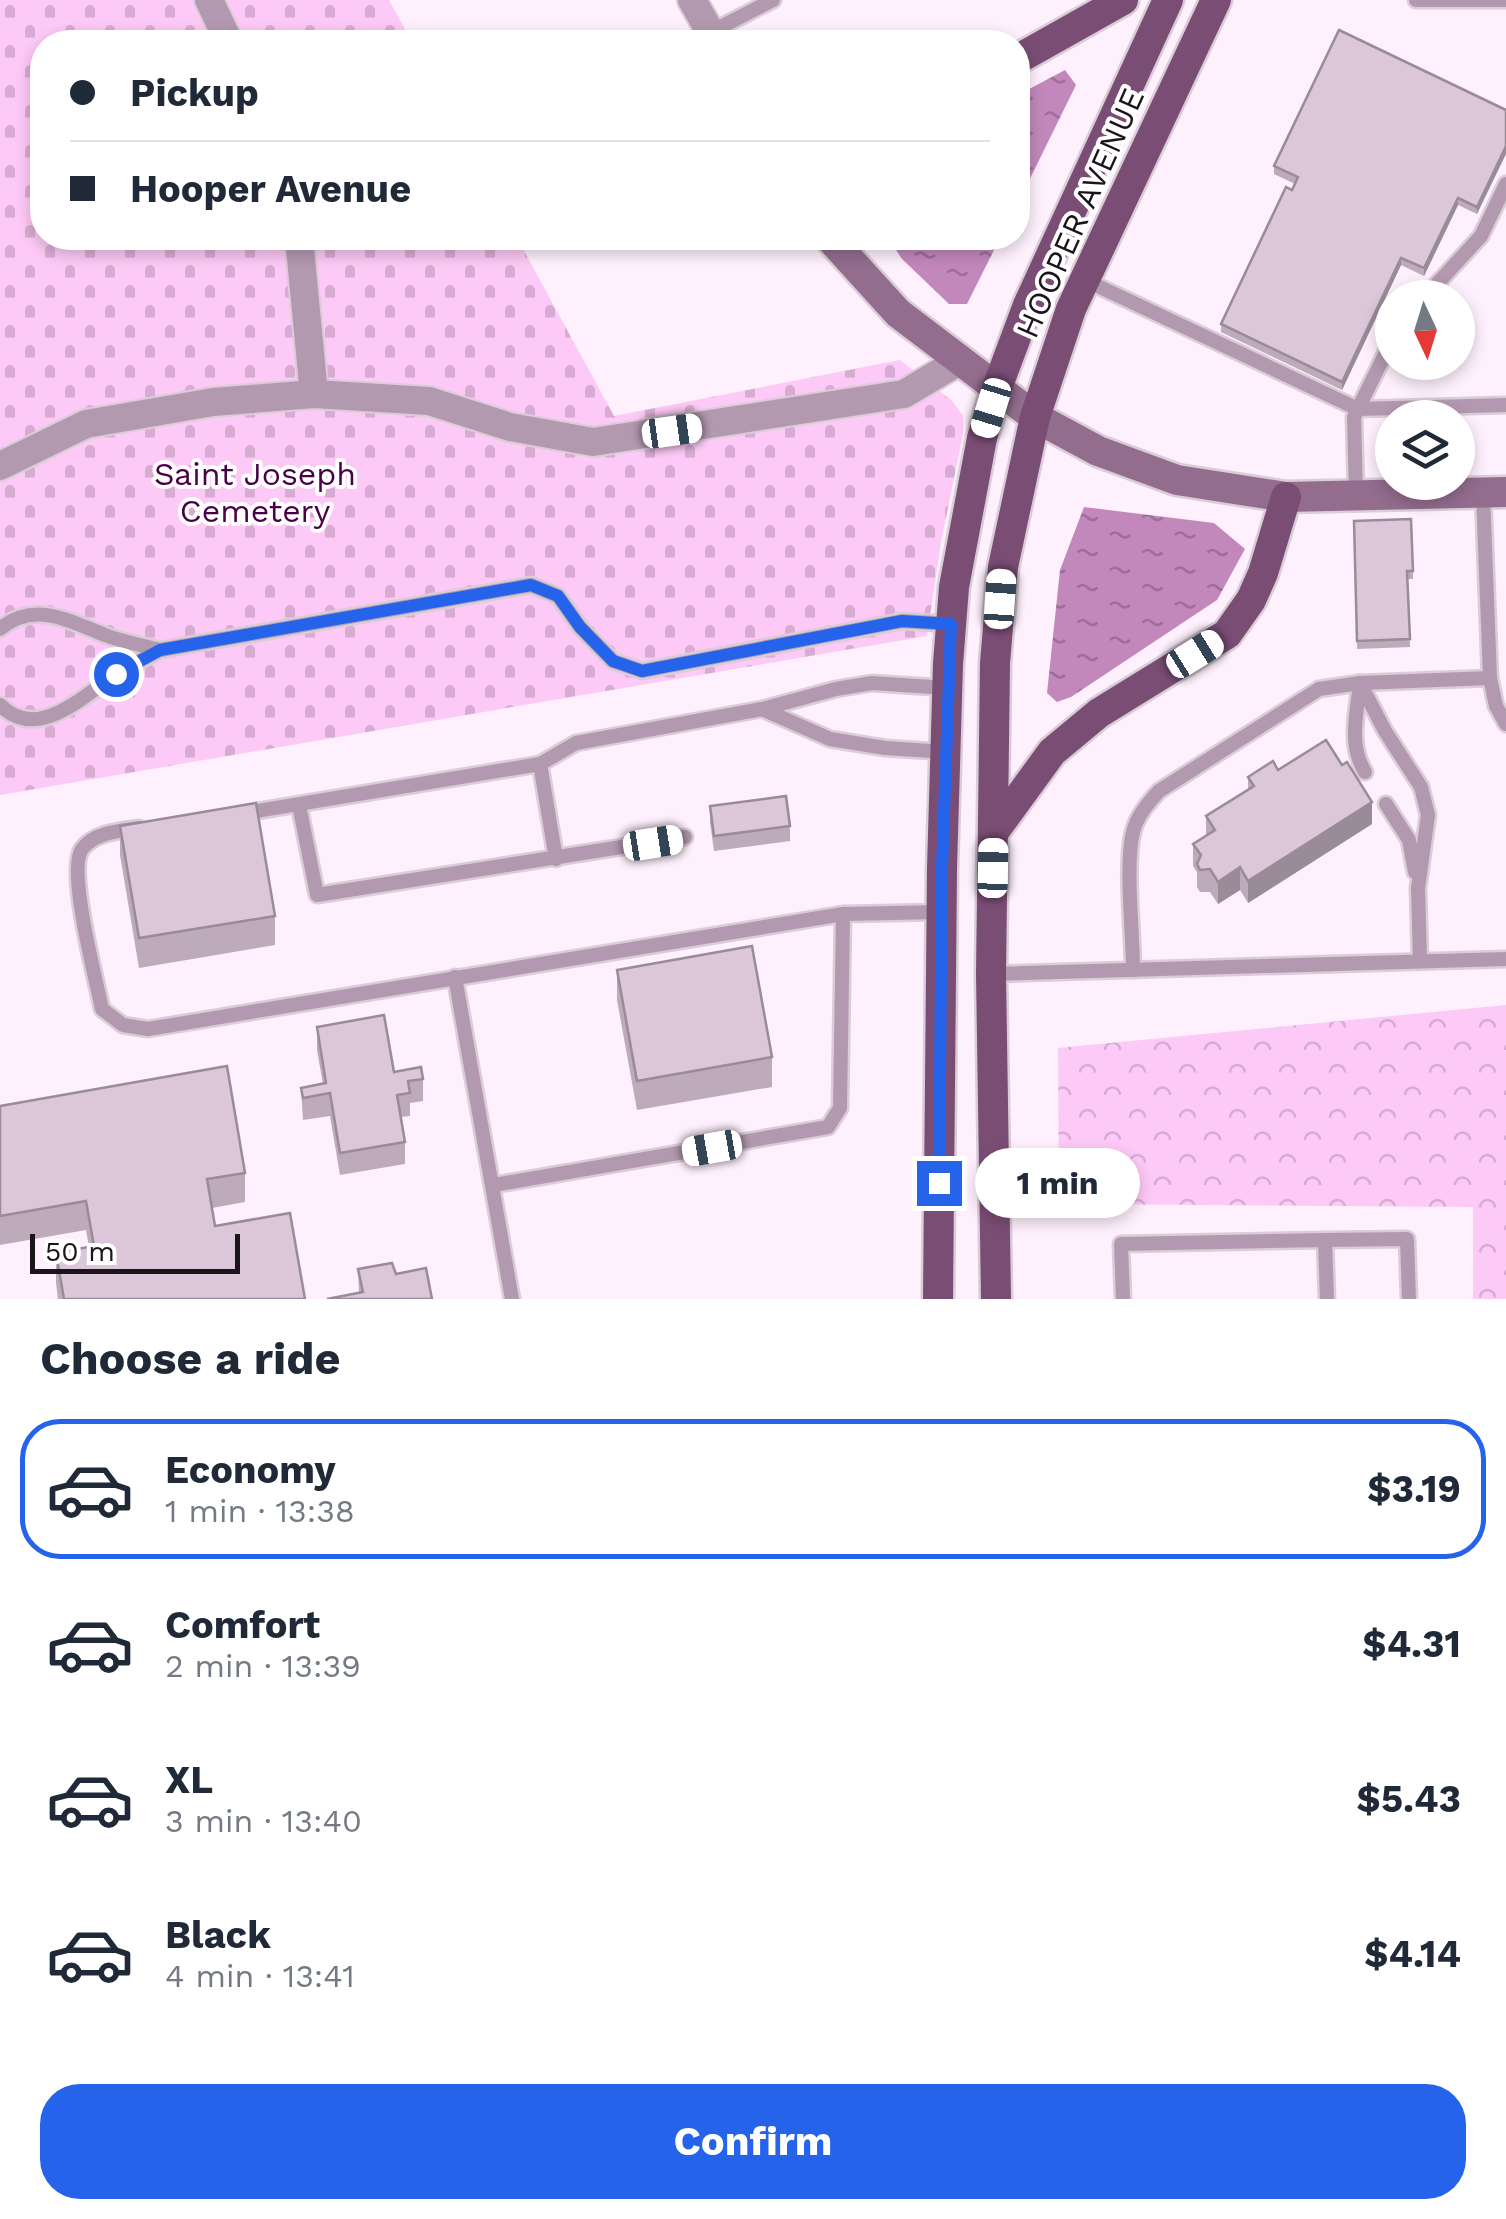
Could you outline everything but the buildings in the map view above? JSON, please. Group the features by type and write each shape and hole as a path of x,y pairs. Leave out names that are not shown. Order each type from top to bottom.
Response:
{"main road":[{"path":"1030,52 1124,0"},
{"name":"HOOPER AVENUE","path":"938,1299 947,688 954,586 982,438 997,388 1028,304 1168,0"},
{"name":"HOOPER AVENUE","path":"996,1299 991,974 996,664 1003,567 1048,371 1085,280 1216,0"},
{"path":"993,833 1052,752 1100,713 1226,634 1263,573 1286,497"}],"street":[{"path":"209,0 223,30"},
{"path":"692,0 710,30"},
{"path":"302,250 314,394"},
{"path":"841,250 898,313 1035,417 1082,444 1177,480 1286,497 1494,492"},
{"path":"2,460 86,424 213,402 314,394 428,400 510,427 593,442 904,394 961,360"}],"lane":[{"path":"725,30 773,0"},
{"path":"1416,0 1506,0"},
{"path":"1441,280 1481,236 1506,184"},
{"path":"1085,280 1358,409 1506,404"},
{"path":"1356,496 1354,417 1375,374"},
{"path":"1494,492 1490,678 1496,706 1506,724"},
{"path":"0,705 9,714 28,718 64,712 116,674 160,650 531,585 558,596 580,627 613,661 642,671 902,621 951,624"},
{"path":"0,629 13,618 45,614 160,650"},
{"path":"1133,970 1131,850 1134,830 1145,806 1159,791 1318,689 1360,683 1490,678"},
{"path":"1360,683 1354,742 1357,759 1365,772"},
{"path":"1360,683 1421,787 1428,815 1418,888"},
{"path":"223,816 540,764 576,743 762,708 836,689 872,684 947,688"},
{"path":"762,708 830,739 946,752"},
{"path":"540,764 556,859"},
{"path":"1386,804 1409,840 1418,888 1420,961"},
{"path":"299,805 317,895 686,838"},
{"path":"146,827 108,832 85,846 80,852 76,876 102,1009 123,1025 148,1029 843,914 942,912"},
{"path":"494,1186 828,1127 840,1108 843,914"},
{"path":"991,974 1506,959"},
{"path":"455,977 512,1299"},
{"path":"1123,1299 1121,1244 1407,1239 1409,1299"},
{"path":"1325,1240 1327,1299"}],"green space":[{"name":"Saint Joseph Cemetery","path":"0,0 389,0 405,30 30,30 30,250 524,250 614,416 900,360 951,400 963,415 963,434 927,636 0,795"},
{"path":"1506,1005 1506,1299 1473,1299 1473,1207 1059,1204 1058,1048"}],"water":[{"path":"1065,70 1076,85 1030,179 1030,89"},
{"path":"896,250 994,250 967,304 949,304"},
{"path":"1084,507 1214,523 1245,549 1217,600 1071,697 1057,702 1047,693 1060,570"}],"route":[{"path":"116,674 160,650 531,585 558,596 580,627 613,661 642,671 902,621 951,624 942,868 939,1183"}]}
